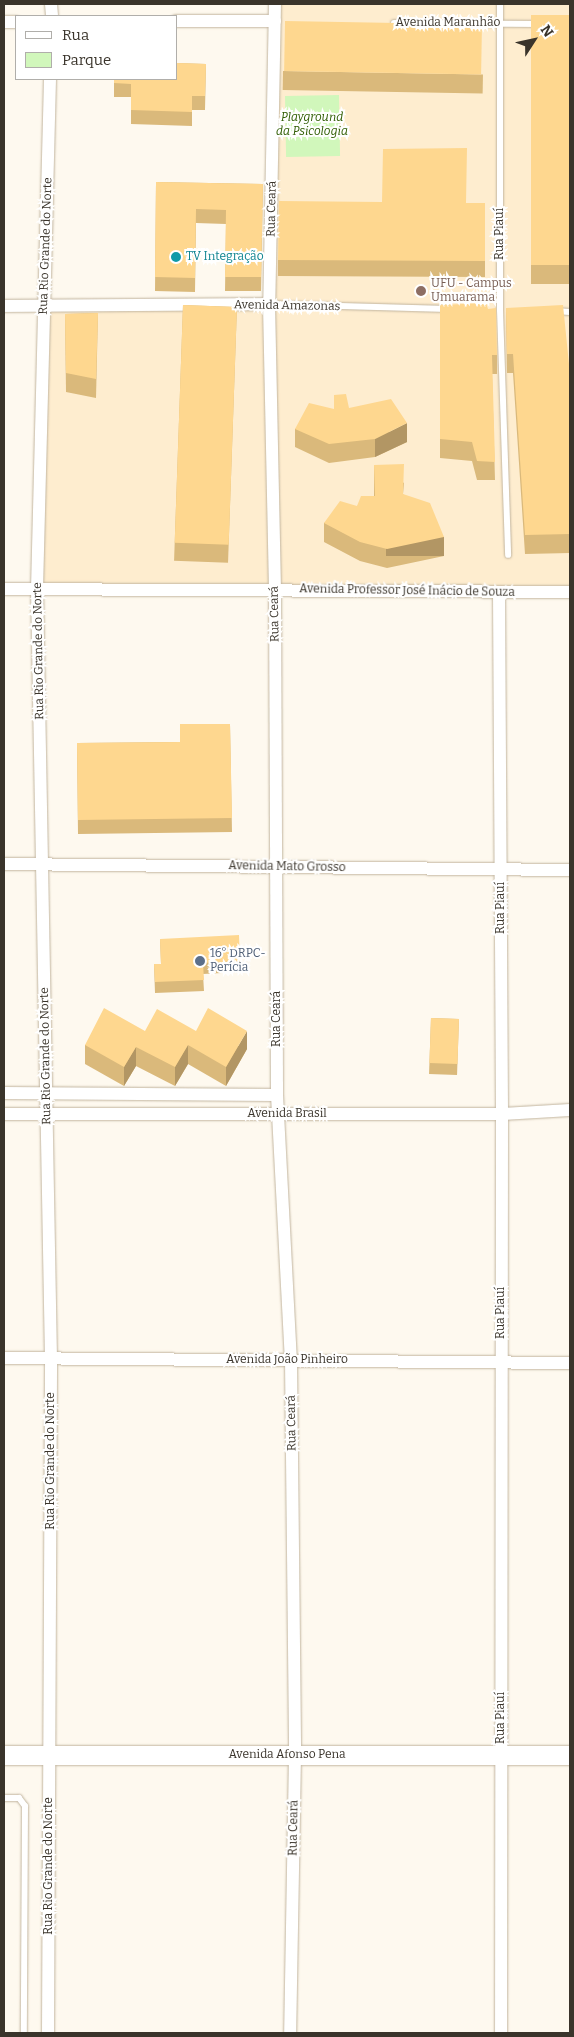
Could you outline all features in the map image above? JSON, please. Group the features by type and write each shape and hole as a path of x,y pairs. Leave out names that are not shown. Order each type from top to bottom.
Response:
{"street":[{"name":"Rua Ceará","path":"275,4 279,21 269,304 278,867 277,1095 291,1360 295,1755 290,2033"},
{"path":"178,21 279,21"},
{"name":"Rua Rio Grande do Norte","path":"48,2033 51,1359 44,865 37,590 50,80"},
{"name":"Avenida Amazonas","path":"4,306 269,304"},
{"name":"Avenida Professor José Inácio de Souza","path":"4,589 570,592"},
{"name":"Rua Piauí","path":"499,592 502,1114 501,2033"},
{"name":"Avenida Mato Grosso","path":"4,864 570,870"},
{"name":"Avenida Brasil","path":"4,1093 277,1095"},
{"name":"Avenida Brasil","path":"4,1114 502,1114 570,1110"},
{"name":"Avenida João Pinheiro","path":"4,1358 570,1363"},
{"name":"Avenida Afonso Pena","path":"4,1755 570,1755"}],"lane":[{"name":"Rua Piauí","path":"500,4 500,310 508,555"},
{"name":"Avenida Maranhão","path":"382,23 545,24"},
{"name":"Avenida Amazonas","path":"269,304 452,309"},
{"path":"491,310 510,310"},
{"path":"550,311 570,312"},
{"path":"4,1798 19,1798 24,1806 24,2033"}],"shaded area":[{"name":"UFU - Campus Umuarama","path":"275,4 570,4 570,590 38,588 44,305 271,305"}],"green space":[{"name":"Playground da Psicologia","path":"339,95 340,156 286,157 285,96"}],"building":[{"path":"531,15 570,15 570,265 531,265"},
{"path":"285,21 482,24 481,74 284,71"},
{"path":"178,63 206,64 205,96 192,96 192,112 131,110 131,84 114,83 114,80 178,80"},
{"path":"467,148 466,203 485,203 485,261 278,260 279,201 382,202 383,149"},
{"name":"TV Integração","path":"156,182 263,184 261,277 225,277 226,210 196,209 195,278 155,277"},
{"path":"486,303 488,309 496,308 497,355 492,355 495,462 477,461 472,442 440,439 440,305"},
{"path":"183,305 237,307 229,545 175,543"},
{"path":"563,305 570,374 570,534 525,535 513,354 507,354 506,308"},
{"path":"98,313 96,379 66,373 65,314"},
{"path":"346,394 349,408 391,399 407,423 375,439 329,444 295,429 309,403 334,409 334,395"},
{"path":"404,464 403,494 430,503 444,537 387,549 360,542 324,523 340,501 357,506 361,496 375,496 374,465"},
{"path":"180,724 230,724 232,818 78,820 77,743 180,742"},
{"name":"16° DRPC- Perícia","path":"239,935 240,961 203,963 204,980 155,982 154,964 161,964 160,939"},
{"path":"104,1008 145,1031 157,1009 196,1031 208,1008 247,1031 226,1067 188,1045 175,1067 136,1047 124,1067 85,1045"},
{"path":"431,1018 459,1019 457,1064 429,1063"}],"place":[{"name":"TV Integração","path":"176,257"},
{"name":"UFU - Campus Umuarama","path":"421,291"},
{"name":"16° DRPC- Perícia","path":"200,961"}]}
